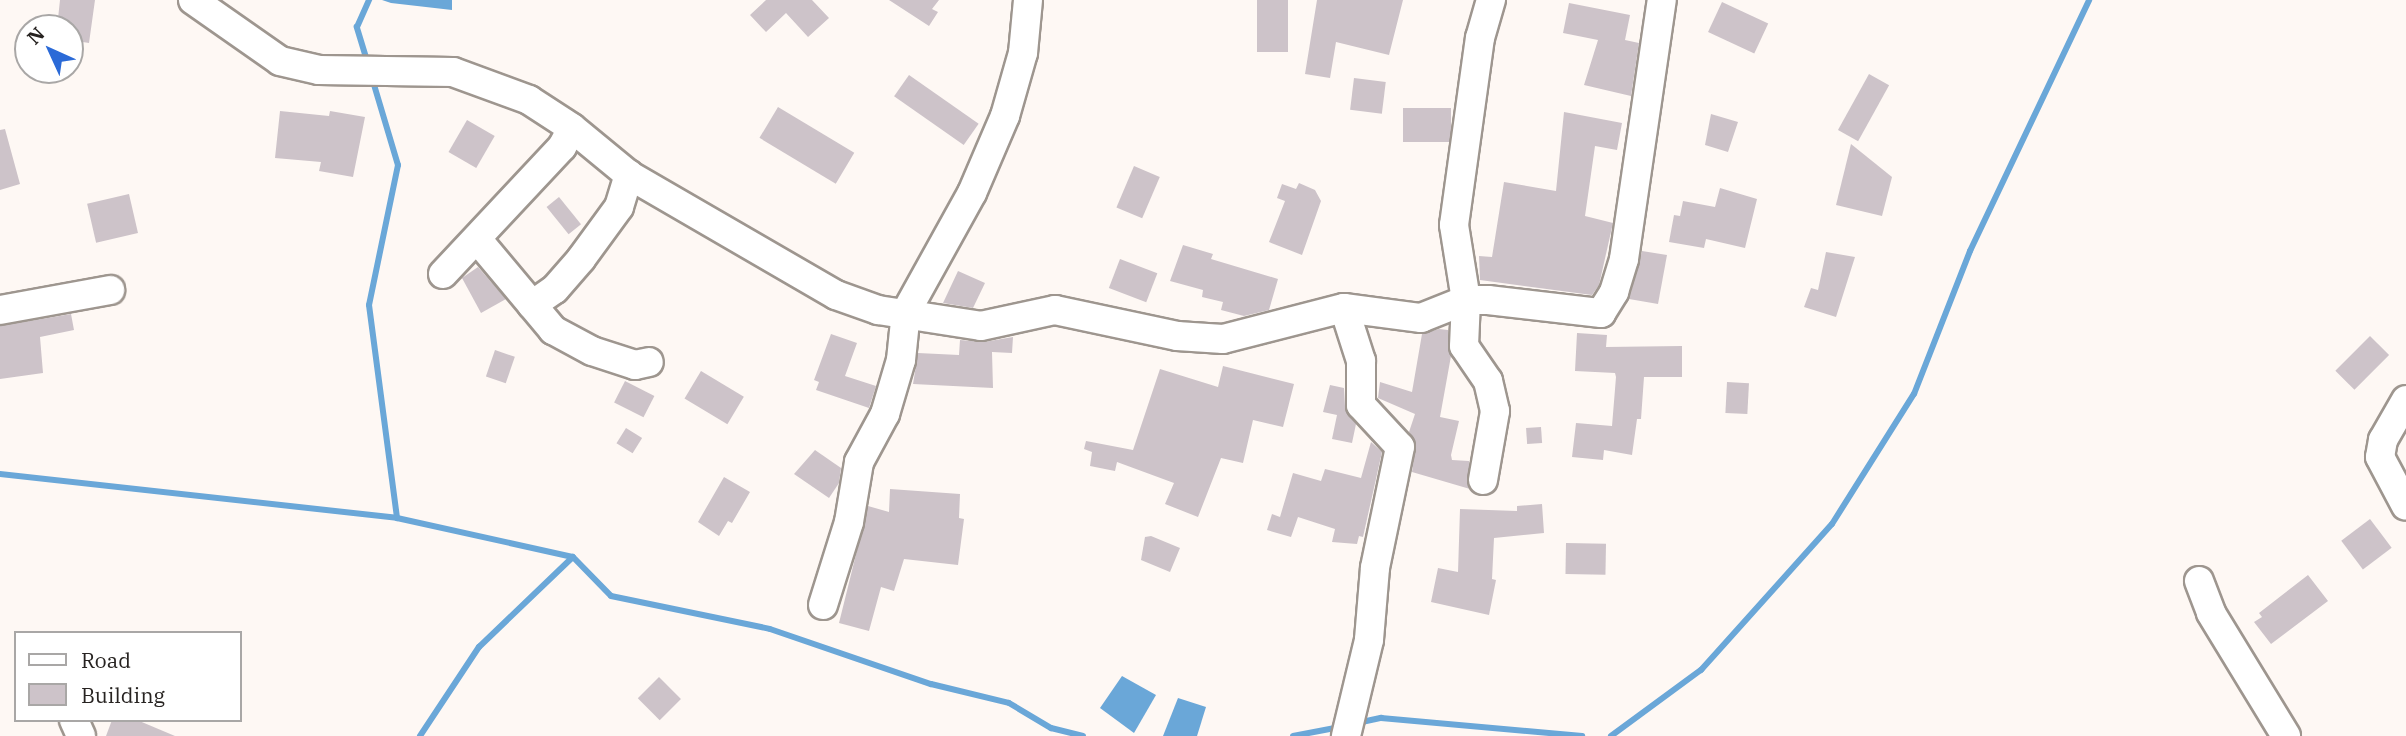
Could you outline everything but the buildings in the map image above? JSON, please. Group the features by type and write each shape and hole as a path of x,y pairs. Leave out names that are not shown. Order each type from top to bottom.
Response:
{"street":[{"path":"193,0 279,61 319,70 453,72 528,100 572,128 629,175 836,295 878,310 906,312 956,325 981,326 1055,310 1177,336 1223,339 1345,308 1421,318 1466,300 1522,302 1601,313 1614,292 1624,259 1662,0"},
{"path":"823,605 849,522 859,462 885,414 901,360 906,312 972,193 1004,116 1023,53 1028,0"},
{"path":"1483,480 1495,411 1488,381 1464,346 1466,300 1454,225 1480,38 1491,0"},
{"path":"443,274 562,147 572,128"},
{"path":"532,305 555,289 581,259 619,207 629,175"},
{"path":"477,239 552,330 593,351 635,365 649,362"},
{"path":"0,310 110,290"},
{"path":"1345,308 1361,361 1362,405 1400,447 1375,568 1369,640 1349,728"},
{"path":"2406,400 2383,440 2380,457 2406,506"},
{"path":"2199,581 2211,613 2286,736"}],"water":[{"path":"382,0 452,0 452,10 391,3"},
{"path":"1122,676 1156,695 1134,733 1100,708"},
{"path":"1178,698 1206,707 1197,736 1163,736"}],"waterway":[{"path":"368,64 357,27 369,0"},
{"path":"1611,736 1701,670 1832,524 1914,394 1970,251 2089,0"},
{"path":"372,78 398,165 369,305 397,518"},
{"path":"0,474 397,518 573,557 611,596 770,629 931,684 1009,703 1051,728 1083,736"},
{"path":"420,736 479,647 573,557"},
{"path":"1357,723 1381,718 1582,736"},
{"path":"1293,736 1340,727"}]}
